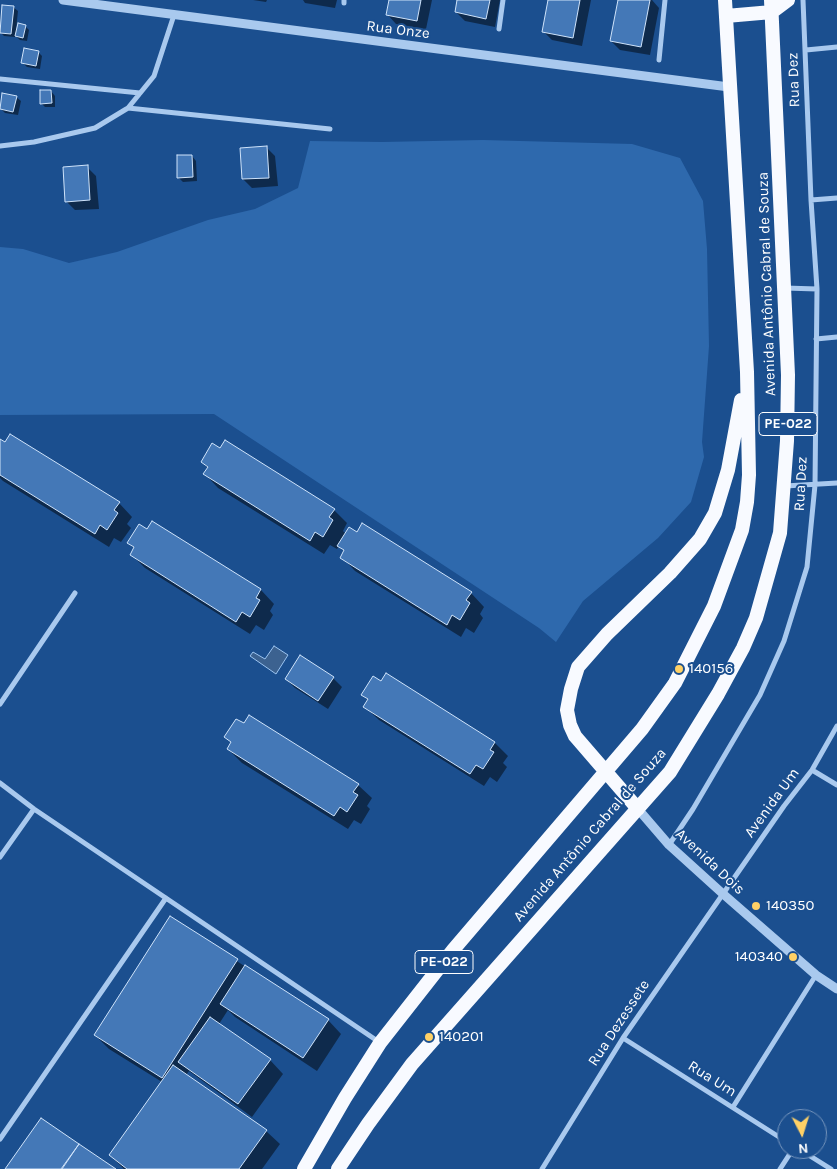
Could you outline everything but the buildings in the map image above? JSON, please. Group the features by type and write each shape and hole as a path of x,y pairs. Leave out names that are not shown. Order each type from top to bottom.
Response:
{"highway":[{"name":"Avenida Antônio Cabral de Souza","path":"304,1169 345,1098 380,1043 453,950 642,729 674,683 714,606 742,530 749,475 747,372 725,0"},
{"path":"726,16 772,6 788,0"},
{"name":"Avenida Antônio Cabral de Souza","path":"338,1169 412,1064 670,772 718,694 750,633 759,610 780,533 788,441 788,375 772,6"},
{"path":"638,809 575,736 570,725 567,710 571,689 578,667 607,634 670,573 700,538 715,513 728,470 747,372"}],"street":[{"name":"Rua Onze","path":"63,0 729,87"},
{"path":"499,29 503,0"},
{"path":"659,60 665,0"},
{"name":"Rua Dez","path":"669,845 693,809 760,695 784,641 807,567 815,484 817,289 811,200 803,0"},
{"path":"0,146 34,142 95,128 128,108 154,76 174,15"},
{"path":"806,50 837,47"},
{"path":"0,79 140,93"},
{"path":"128,108 330,129"},
{"path":"811,200 837,198"},
{"path":"784,288 817,289"},
{"path":"816,339 837,338"},
{"path":"784,486 837,483"},
{"path":"0,704 75,593"},
{"name":"Avenida Um","path":"722,893 812,770 837,726"},
{"path":"812,770 837,785"},
{"path":"0,783 34,810 380,1043"},
{"name":"Avenida Dois","path":"638,809 669,845 722,893 816,975 837,989"},
{"path":"0,857 34,810"},
{"name":"Rua Dezessete","path":"542,1169 623,1038 722,893"},
{"path":"0,1138 166,898"},
{"path":"733,1107 816,975"},
{"name":"Rua Um","path":"623,1038 777,1136"},
{"path":"815,1159 831,1169"}],"shaded area":[{"path":"483,140 632,144 680,158 703,201 707,249 709,346 702,442 704,457 691,502 658,538 583,601 556,642 539,628 214,414 0,415 0,247 23,249 69,263 117,252 208,220 255,209 298,188 310,141"},
{"path":"274,646 288,655 276,674 250,656 253,652 265,659"}],"place":[{"name":"140156","path":"679,669"},
{"name":"140350","path":"756,906"},
{"name":"140340","path":"793,957"},
{"name":"140201","path":"429,1037"}]}
